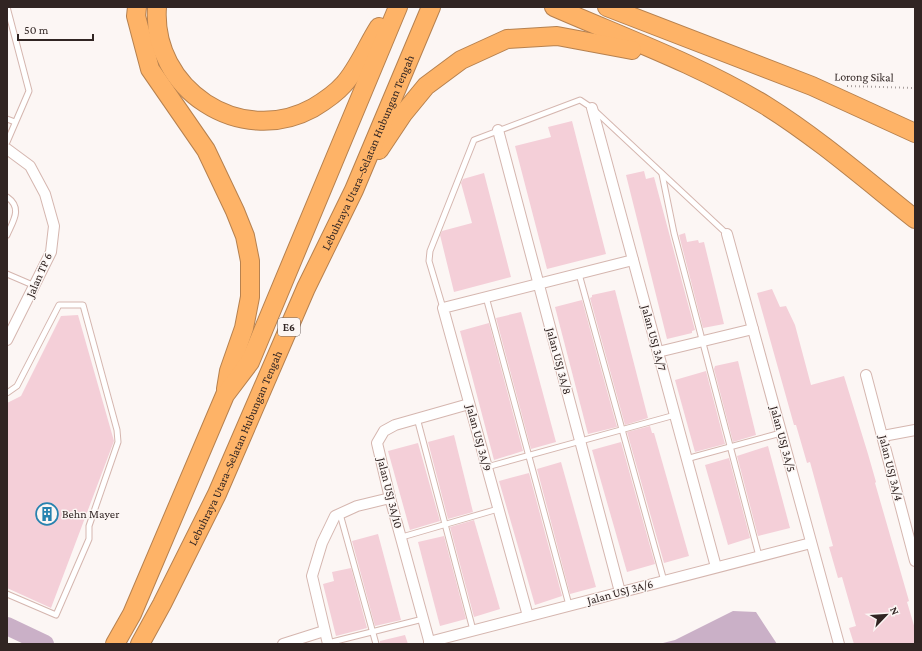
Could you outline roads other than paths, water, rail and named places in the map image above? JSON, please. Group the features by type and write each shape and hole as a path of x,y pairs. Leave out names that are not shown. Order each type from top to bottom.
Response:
{"highway":[{"path":"137,7 136,16 150,69 206,150 235,211 245,236 250,261 250,297 244,328 230,371 225,395"},
{"path":"157,7 156,24 162,50 175,75 191,94 210,107 250,120 274,120 293,116 314,108 344,84 392,7"},
{"name":"Lebuhraya Utara–Selatan Hubungan Tengah","path":"115,644 132,614 225,395 250,362 398,7"},
{"name":"Lebuhraya Utara–Selatan Hubungan Tengah","path":"140,644 162,604 217,494 306,288 354,190 431,7"},
{"path":"554,7 686,64 726,83 766,106 812,138 915,219"},
{"path":"607,7 812,86 915,133"},
{"path":"637,7 695,41"},
{"path":"354,190 403,114 426,86 461,60 507,39 557,36 612,45 686,64"}],"street":[{"name":"Jalan USJ 3A/7","path":"592,108 716,567"},
{"name":"Jalan USJ 3A/8","path":"498,130 620,592"},
{"name":"Jalan TP 6","path":"7,149 30,166 45,194 54,226 50,252 35,286 7,340"},
{"name":"Jalan USJ 3A/5","path":"727,234 839,644"},
{"path":"443,308 633,260"},
{"name":"Jalan USJ 3A/9","path":"443,308 528,616"},
{"path":"658,352 753,329"},
{"name":"Jalan USJ 3A/4","path":"866,375 914,556"},
{"name":"Jalan USJ 3A/10","path":"429,643 390,498 378,443 384,431 395,425 469,404"},
{"path":"883,436 915,430"},
{"path":"328,644 312,576 322,543 335,516 357,506 390,498"},
{"name":"Jalan USJ 3A/6","path":"429,643 473,630 812,543"},
{"path":"283,644 324,631"}],"lane":[{"path":"7,7 29,91 7,142"},
{"path":"498,130 580,100 592,108 727,234"},
{"path":"7,118 15,122"},
{"name":"Jalan USJ 3A/9","path":"443,308 429,261 434,239 474,140 498,130"},
{"path":"662,174 674,233 759,556"},
{"path":"7,197 16,205 17,212 7,235"},
{"path":"7,274 35,286"},
{"path":"579,274 664,581"},
{"path":"486,297 569,605"},
{"path":"7,393 17,386 59,305 83,305 117,430 118,442 89,526 89,539 56,615 7,594"},
{"path":"487,467 675,415"},
{"path":"417,418 473,630"},
{"path":"686,459 782,434"},
{"path":"402,538 498,509"},
{"path":"340,514 376,644"},
{"path":"328,644 423,620"}],"waterway":[{"path":"7,626 45,644"}],"place":[{"name":"Behn Mayer","path":"47,514"}]}
